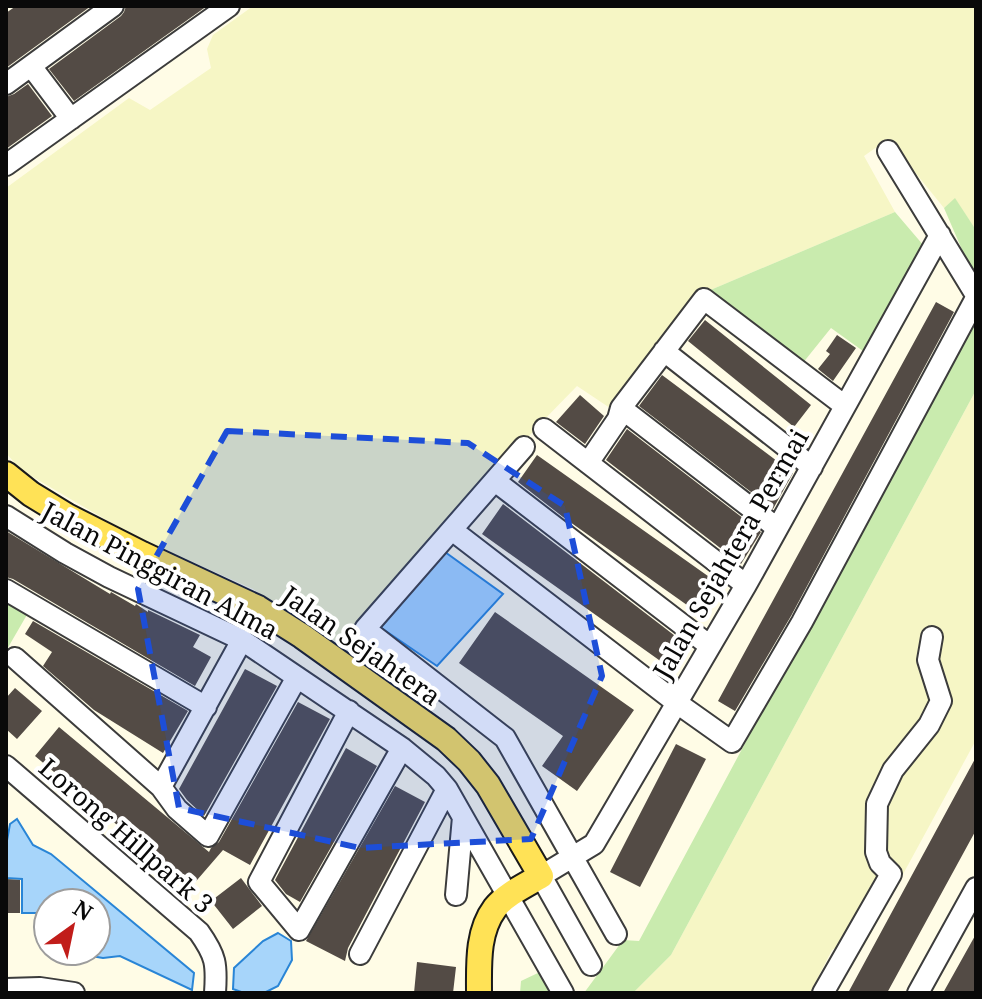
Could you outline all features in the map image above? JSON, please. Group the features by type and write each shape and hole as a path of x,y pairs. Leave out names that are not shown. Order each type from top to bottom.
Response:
{"main road":[{"name":"Jalan Sejahtera","path":"6,474 67,516 258,608 446,739 488,785 541,876"},
{"path":"479,993 481,941 488,921 496,907 541,876"}],"street":[{"path":"6,84 113,6"},
{"path":"6,165 229,6"},
{"path":"31,66 71,119"},
{"path":"452,530 732,742 802,622 976,296 888,151"},
{"name":"Jalan Sejahtera Permai","path":"541,876 594,844 746,585 940,235"},
{"path":"588,463 618,419 621,408 704,299 845,406"},
{"path":"664,351 812,467"},
{"path":"621,408 777,528"},
{"path":"544,429 746,585"},
{"path":"524,447 365,629 505,738 616,934"},
{"path":"495,481 710,646"},
{"name":"Jalan Pinggiran Alma","path":"6,516 109,577 242,640 402,748 436,776 447,789 563,993"},
{"path":"6,590 206,707"},
{"path":"823,993 891,874 880,863 876,852 877,804 893,770 929,725 941,701 928,660 932,637"},
{"path":"161,787 242,640"},
{"path":"15,658 161,787 177,809 208,836 297,677"},
{"path":"349,711 259,882 299,930 402,748"},
{"name":"Lorong Hillpark 3","path":"6,766 199,932 210,947 216,966 215,993"},
{"path":"360,954 447,789"},
{"path":"456,895 463,817"},
{"name":"Jalan Sejahtera","path":"541,876 591,965"},
{"path":"918,993 976,888"},
{"path":"6,989 40,988 74,993"}],"highlighted area":[{"path":"227,431 468,443 565,506 602,676 531,839 360,848 179,808 138,589"}],"green space":[{"path":"253,6 976,6 976,230 955,199 944,208 888,139 864,156 895,212 701,294 613,410 577,386 342,645 253,589 132,535 21,470 6,453 6,188 129,98 150,110 211,68 207,49 213,35"},
{"path":"955,198 976,230 976,282 944,208"},
{"path":"895,212 924,246 863,351 831,328 798,369 701,294"},
{"path":"976,313 976,390 671,955 633,993 584,993 623,940 639,941"},
{"path":"976,390 976,740 864,946 850,938 832,950 810,993 633,993 671,955"},
{"path":"6,599 28,613 6,651"},
{"path":"540,972 549,993 520,993 521,981"}],"water":[{"path":"445,552 503,594 437,666 377,625"},
{"path":"17,819 33,845 51,854 91,887 32,887 32,913 22,913 22,879 6,878 10,824"},
{"path":"112,905 194,973 192,990 120,956 112,957"},
{"path":"278,933 291,941 292,960 278,986 264,993 244,993 233,989 234,968 263,941"}],"building":[{"path":"16,6 91,6 6,68 6,13"},
{"path":"126,6 207,6 74,101 49,69 121,16"},
{"path":"28,84 52,116 6,149 6,97"},
{"path":"936,302 954,312 791,616 735,711 718,701"},
{"path":"705,320 811,405 794,427 688,341"},
{"path":"837,335 856,348 833,381 818,369 830,354 826,351"},
{"path":"662,375 793,473 773,509 639,406"},
{"path":"580,395 604,416 585,444 556,422"},
{"path":"627,429 761,532 741,564 606,460"},
{"path":"537,455 722,586 701,615 518,482"},
{"path":"503,504 683,642 666,665 482,534"},
{"path":"6,531 110,594 200,635 193,647 211,657 195,686 6,577"},
{"path":"495,612 634,710 577,791 542,766 563,736 459,663"},
{"path":"33,621 188,711 163,753 94,710 43,666 52,652 25,634"},
{"path":"245,669 277,686 204,816 179,789"},
{"path":"15,688 42,711 17,739 6,729 6,698"},
{"path":"298,702 330,719 250,865 223,850 191,887 35,756 59,727 209,852 219,842"},
{"path":"676,744 706,759 640,887 610,872"},
{"path":"346,748 377,766 300,902 286,894 275,880"},
{"path":"976,757 976,830 887,993 848,993"},
{"path":"395,786 425,802 348,948 345,961 306,941"},
{"path":"241,878 262,906 233,929 211,901"},
{"path":"6,879 20,880 20,913 6,913"},
{"path":"976,934 976,993 943,993"},
{"path":"417,962 456,967 453,993 414,993"}]}
